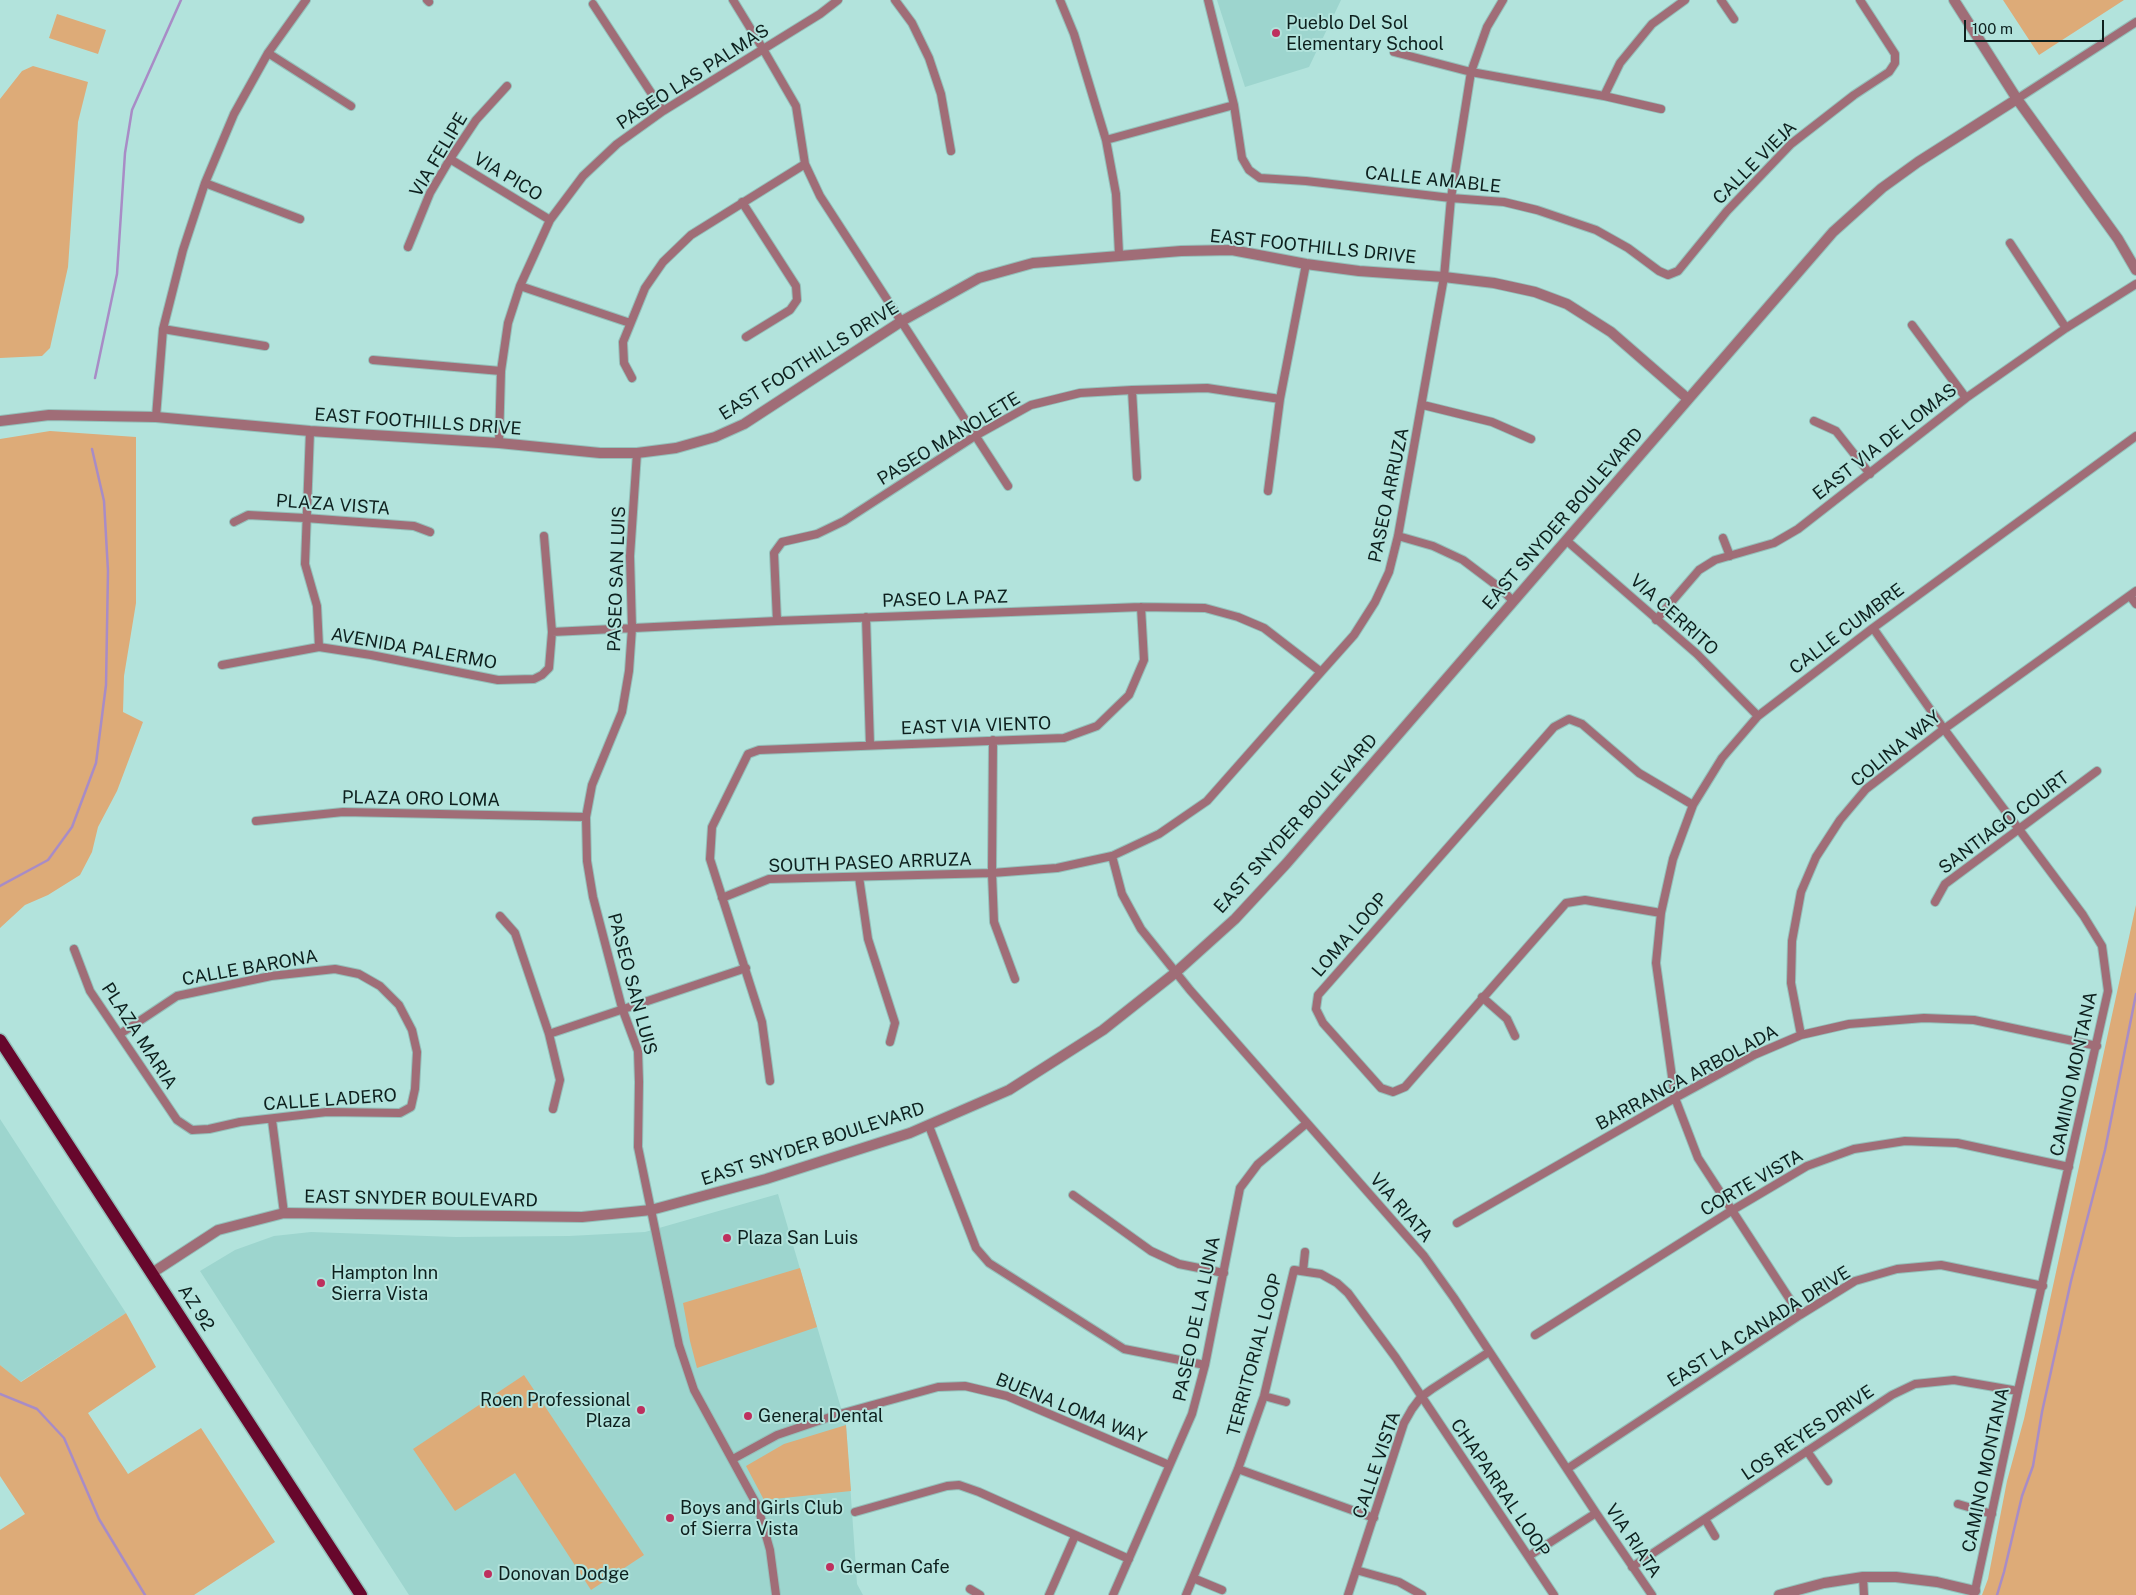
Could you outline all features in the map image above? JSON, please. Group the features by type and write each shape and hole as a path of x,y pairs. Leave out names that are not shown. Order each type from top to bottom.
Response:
{"main road":[{"name":"AZ 92","path":"0,1040 361,1595"}],"street":[{"path":"156,417 163,330 183,250 205,184 234,114 268,53 306,0"},
{"path":"733,0 796,106 805,164 820,196 1008,486"},
{"name":"PASEO LAS PALMAS","path":"498,443 501,371 508,323 520,286 550,220 583,176 617,144 663,111 820,14 838,0"},
{"path":"895,0 912,23 929,58 941,94 951,151"},
{"path":"1060,0 1074,34 1106,140 1116,194 1119,254"},
{"name":"CALLE AMABLE","path":"1208,0 1234,105 1242,158 1249,170 1260,178 1306,181 1451,198 1504,202 1565,218 1596,230 1628,248 1659,272 1668,275"},
{"name":"PASEO ARRUZA","path":"992,874 1057,868 1112,856 1158,834 1207,801 1354,635 1375,602 1389,572 1398,536 1422,405 1444,277 1451,198 1471,72 1487,27 1503,0"},
{"path":"1604,96 1620,64 1652,24 1684,0"},
{"path":"1721,0 1734,19"},
{"name":"CALLE VIEJA","path":"1668,275 1678,271 1727,211 1791,144 1854,95 1890,72 1895,63 1896,54 1860,0"},
{"path":"1954,0 2017,99 2118,239 2136,270"},
{"path":"593,4 663,111"},
{"name":"EAST SNYDER BOULEVARD","path":"152,1273 218,1230 284,1213 582,1217 652,1210 773,1177 910,1133 1009,1090 1103,1030 1176,973 1235,919 1286,864 1833,232 1882,188 1918,162 2136,22"},
{"path":"1394,52 1471,72 1604,96 1661,109"},
{"path":"268,53 351,106"},
{"name":"VIA FELIPE","path":"408,247 430,193 450,159 476,120 507,86"},
{"path":"1106,140 1234,105"},
{"name":"VIA PICO","path":"450,159 550,220"},
{"path":"632,378 624,363 623,342 645,288 663,262 691,235 805,164"},
{"path":"205,184 300,219"},
{"path":"742,202 796,286 797,300 790,310 746,337"},
{"path":"2010,243 2066,328"},
{"name":"EAST FOOTHILLS DRIVE","path":"0,421 50,414 156,417 310,431 498,443 600,453 638,454 676,448 715,437 744,424 902,321 979,278 1033,263 1119,254 1232,250 1359,272 1444,277 1494,283 1535,292 1567,304 1611,332 1688,399"},
{"path":"1268,491 1280,399 1306,264"},
{"name":"EAST VIA DE LOMAS","path":"1656,620 1700,570 1715,560 1774,543 1798,529 1966,398 2066,328 2136,284"},
{"path":"520,286 630,323"},
{"path":"1912,325 1966,398"},
{"path":"163,330 265,346"},
{"path":"373,360 501,371"},
{"name":"PASEO MANOLETE","path":"777,621 774,553 782,542 816,534 844,522 975,436 1032,405 1080,392 1207,388 1280,399"},
{"path":"1132,390 1137,477"},
{"path":"1422,405 1492,422 1531,439"},
{"path":"1814,421 1836,431 1870,474"},
{"path":"310,431 305,518 305,564 317,606 319,647"},
{"name":"CALLE CUMBRE","path":"1800,1315 1698,1158 1675,1098 1656,963 1661,913 1673,859 1693,805 1722,758 1758,716 1872,628 2136,436"},
{"name":"PASEO SAN LUIS","path":"638,454 630,556 632,628 629,671 622,712 592,785 586,817 587,861 593,897 622,1008 638,1051 638,1147 679,1345 694,1390 758,1506 770,1550 776,1595"},
{"name":"PLAZA VISTA","path":"234,522 248,515 414,526 430,532"},
{"path":"544,536 552,632"},
{"path":"1398,536 1433,546 1463,560 1500,588 1513,601"},
{"path":"1723,538 1730,556"},
{"name":"VIA CERRITO","path":"1567,541 1697,654 1758,716"},
{"path":"2133,593 2136,604"},
{"name":"COLINA WAY","path":"1801,1035 1791,983 1792,941 1801,892 1816,857 1840,820 1866,789 1944,729 2133,593"},
{"name":"PASEO LA PAZ","path":"552,632 1141,606 1205,608 1238,617 1264,628 1321,672"},
{"name":"EAST VIA VIENTO","path":"770,1081 762,1022 710,859 712,827 748,754 759,750 1064,738 1098,726 1129,695 1144,660 1141,606"},
{"path":"866,617 870,746"},
{"name":"CAMINO MONTANA","path":"1872,628 1944,729 2083,915 2102,946 2108,991 2018,1391 1976,1591"},
{"name":"AVENIDA PALERMO","path":"222,666 319,647 498,680 534,679 542,675 549,668 552,632"},
{"name":"LOMA LOOP","path":"1661,913 1585,900 1566,903 1405,1087 1394,1092 1381,1088 1323,1023 1316,1008 1318,995 1554,727 1569,719 1582,724 1639,773 1693,805"},
{"path":"993,740 992,874 994,922 1014,979"},
{"name":"SANTIAGO COURT","path":"1935,902 1945,884 2097,772"},
{"name":"PLAZA ORO LOMA","path":"256,821 343,812 586,817"},
{"name":"VIA RIATA","path":"1112,856 1122,894 1141,930 1176,973 1424,1256 1652,1595"},
{"name":"SOUTH PASEO ARRUZA","path":"722,898 769,880 992,874"},
{"path":"859,877 868,939 895,1024 890,1042"},
{"path":"500,916 514,933 550,1034 560,1080 553,1109"},
{"name":"PLAZA MARIA","path":"74,950 90,991 177,1120 192,1130"},
{"path":"550,1034 622,1008 746,968"},
{"name":"CALLE BARONA","path":"120,1034 177,996 271,976 335,970 359,974 380,986 399,1005 412,1030 417,1052 415,1089 411,1107"},
{"path":"1482,997 1507,1019 1515,1036"},
{"name":"BARRANCA ARBOLADA","path":"1457,1224 1675,1098 1754,1055 1801,1035 1849,1024 1924,1018 1974,1020 2096,1046"},
{"name":"CALLE LADERO","path":"192,1130 209,1129 240,1122 272,1120 327,1112 400,1113 411,1107"},
{"path":"272,1120 284,1213"},
{"name":"PASEO DE LA LUNA","path":"1113,1595 1192,1414 1205,1365 1240,1188 1258,1164 1307,1123"},
{"path":"929,1126 976,1248 990,1263 1124,1349 1205,1365"},
{"name":"CORTE VISTA","path":"1535,1335 1731,1211 1807,1166 1854,1149 1905,1141 1957,1143 2069,1167"},
{"path":"1073,1194 1152,1251 1179,1264 1224,1272"},
{"path":"1303,1271 1305,1252"},
{"name":"EAST LA CANADA DRIVE","path":"1567,1469 1800,1315 1855,1281 1898,1269 1942,1265 2043,1286"},
{"name":"TERRITORIAL LOOP","path":"1186,1595 1238,1470 1264,1396 1294,1270 1321,1274 1348,1293 1422,1397"},
{"name":"CALLE VISTA","path":"1348,1595 1404,1423 1422,1397 1489,1352"},
{"name":"LOS REYES DRIVE","path":"1632,1567 1892,1395 1915,1384 1954,1380 2018,1391"},
{"name":"BUENA LOMA WAY","path":"733,1459 777,1435 836,1415 938,1387 965,1386 1007,1396 1169,1465"},
{"path":"1264,1396 1286,1402"},
{"name":"CHAPARRAL LOOP","path":"1422,1397 1554,1595"},
{"path":"1808,1451 1828,1481"},
{"path":"1238,1470 1374,1518"},
{"path":"855,1512 946,1486 959,1485 1129,1558"},
{"path":"1958,1504 1992,1514"},
{"path":"1529,1556 1596,1513"},
{"path":"1705,1519 1716,1536"},
{"path":"1049,1595 1075,1536"},
{"path":"1356,1570 1399,1582 1422,1595"},
{"path":"1779,1595 1824,1583 1863,1577 1904,1578 1937,1582 1976,1591"},
{"path":"1863,1577 1864,1595"},
{"path":"1193,1578 1222,1590"},
{"path":"970,1589 980,1595"}],"shaded area":[{"name":"Pueblo Del Sol Elementary School","path":"1217,0 1341,0 1309,67 1245,87"},
{"path":"2003,0 2124,0 2039,55"},
{"path":"57,14 106,30 98,54 49,38"},
{"path":"33,66 88,82 78,122 68,267 50,348 42,356 0,358 0,99 22,71"},
{"path":"50,431 136,437 136,603 124,676 123,712 143,722 117,791 98,827 92,852 80,875 48,895 25,905 0,928 0,439"},
{"path":"2136,905 2136,1595 1982,1595 1988,1579 2007,1481 2024,1419"},
{"path":"0,1119 126,1313 20,1382 0,1365"},
{"path":"778,1194 846,1425 857,1584 863,1595 409,1595 200,1271 235,1250 274,1236 311,1232 456,1237 569,1236 645,1232"},
{"path":"800,1268 817,1327 697,1368 683,1303"},
{"path":"126,1313 156,1367 88,1413 128,1474 201,1428 275,1542 194,1595 0,1595 0,1530 25,1514 0,1476 0,1365 21,1382"},
{"path":"524,1375 644,1555 591,1590 515,1473 455,1511 413,1449"},
{"path":"846,1425 851,1491 764,1500 746,1466 784,1444"}],"waterway":[{"path":"95,378 117,274 125,153 132,110 181,0"},
{"path":"0,886 48,860 72,827 96,763 106,685 108,571 104,501 92,449"},
{"path":"1997,1595 2022,1496 2033,1466 2042,1412 2071,1281 2105,1150 2136,994"},
{"path":"0,1394 37,1409 64,1438 99,1519 145,1595"}],"place":[{"name":"Pueblo Del Sol Elementary School","path":"1276,33"},
{"name":"Plaza San Luis","path":"727,1238"},
{"name":"Hampton Inn Sierra Vista","path":"321,1283"},
{"name":"Roen Professional Plaza","path":"641,1410"},
{"name":"General Dental","path":"748,1416"},
{"name":"Boys and Girls Club of Sierra Vista","path":"670,1518"},
{"name":"German Cafe","path":"830,1567"},
{"name":"Donovan Dodge","path":"488,1574"}]}
